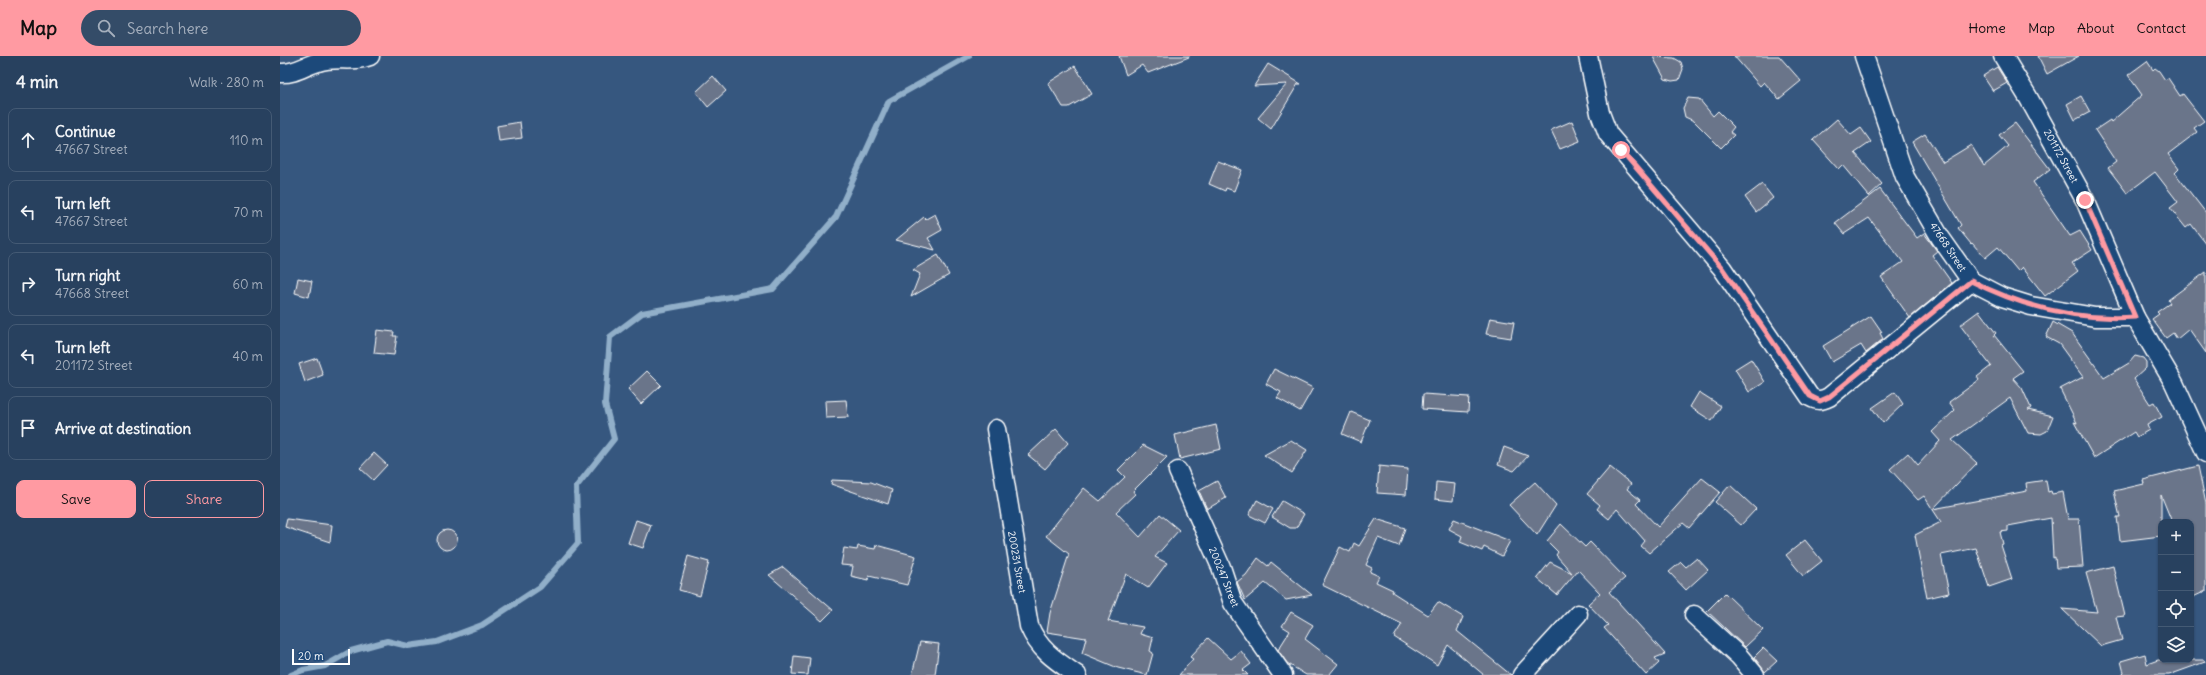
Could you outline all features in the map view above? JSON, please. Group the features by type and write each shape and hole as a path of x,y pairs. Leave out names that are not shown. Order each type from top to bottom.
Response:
{"street":[{"path":"280,73 289,74 319,61 360,60 370,56"},
{"path":"1588,56 1600,113 1608,134 1722,268 1810,396 1814,399 1820,401 1829,397 1971,281"},
{"name":"47668 Street","path":"1864,56 1905,177 1940,237 1971,281 2002,297 2031,306 2095,317 2135,317"},
{"name":"201172 Street","path":"2003,56 2028,97 2085,200 2135,317 2174,383 2206,454"},
{"name":"200231 Street","path":"996,429 1029,626 1035,641 1050,656 1077,675"},
{"name":"200247 Street","path":"1178,471 1221,567 1233,603 1283,675"},
{"path":"1522,675 1578,614"},
{"path":"1694,615 1739,656 1755,675"}],"building":[{"path":"1119,56 1189,57 1148,73 1142,65 1126,75"},
{"path":"1734,56 1779,56 1801,81 1779,99 1764,82 1760,86"},
{"path":"2038,56 2079,56 2047,74"},
{"path":"1653,57 1674,58 1681,62 1683,69 1679,80 1672,81 1665,79"},
{"path":"2147,61 2153,70 2155,68 2159,71 2165,80 2168,78 2180,96 2183,94 2204,121 2194,128 2197,132 2168,154 2179,169 2175,173 2206,213 2206,244 2191,224 2186,228 2170,208 2178,202 2155,172 2127,193 2108,168 2116,162 2095,130 2110,120 2111,122 2142,95 2128,75"},
{"path":"1268,64 1301,84 1298,84 1271,129 1258,118 1287,84 1254,86"},
{"path":"1075,66 1092,94 1069,107 1063,107 1048,83"},
{"path":"1997,67 2007,83 1993,91 1983,76"},
{"path":"713,76 726,91 708,107 696,92"},
{"path":"2081,96 2090,112 2075,120 2067,104"},
{"path":"1688,98 1699,99 1713,116 1718,111 1734,127 1730,132 1734,135 1721,148 1694,121 1685,117 1683,108"},
{"path":"1837,119 1851,135 1861,128 1871,142 1855,153 1882,184 1869,196 1843,165 1839,169 1813,140"},
{"path":"1572,121 1580,141 1560,149 1551,130"},
{"path":"520,122 522,138 499,141 497,126"},
{"path":"2015,123 2050,169 2033,182 2070,236 2080,231 2092,250 2072,263 2078,271 2045,296 2022,267 2018,271 1998,247 1985,258 1972,243 1971,244 1958,228 1961,225 1912,142 1925,134 1943,162 1971,145 1984,166 2008,146 1999,135"},
{"path":"1218,161 1242,170 1234,191 1226,188 1225,191 1209,184"},
{"path":"1762,184 1773,198 1756,212 1745,197"},
{"path":"1880,189 1917,238 1924,233 1937,251 1932,255 1952,283 1910,318 1881,277 1903,262 1869,218 1844,234 1835,223"},
{"path":"935,214 942,230 928,238 935,250 896,240 924,217 926,219"},
{"path":"938,255 949,275 911,297 920,274 913,270"},
{"path":"2206,272 2206,353 2189,329 2177,339 2173,333 2166,338 2152,319 2159,314 2157,312 2170,303 2168,300"},
{"path":"298,278 312,281 309,297 295,293"},
{"path":"1979,311 1996,333 1994,335 2023,371 2013,378 2022,388 2031,408 2028,410 2053,416 2047,431 2041,434 2028,433 2010,398 1952,440 1977,463 1933,509 2027,491 2026,483 2046,480 2048,492 2051,491 2052,494 2063,492 2068,519 2079,519 2083,567 2056,568 2055,557 2053,558 2051,518 2008,526 2008,531 2000,532 2003,544 2001,545 2012,579 1989,587 1976,548 1941,555 1949,593 1927,598 1915,535 1941,522 1924,496 1918,500 1890,469 1908,453 1918,465 1940,441 1932,432 1955,410 1949,402 1979,380 1977,377 1991,366 1960,325"},
{"path":"1871,316 1882,332 1880,333 1883,339 1866,353 1861,345 1832,362 1823,346"},
{"path":"1490,318 1514,322 1511,338 1486,334"},
{"path":"2053,322 2072,333 2104,378 2129,363 2135,356 2143,358 2146,362 2146,368 2134,379 2150,404 2154,402 2162,417 2147,425 2149,430 2137,437 2134,432 2094,458 2074,422 2077,423 2060,389 2083,377 2059,344 2046,337"},
{"path":"377,330 394,332 393,336 397,336 394,355 374,353"},
{"path":"317,358 323,375 305,382 299,364"},
{"path":"1751,359 1765,382 1749,392 1735,369"},
{"path":"1274,369 1313,388 1300,411 1277,398 1281,392 1266,384"},
{"path":"647,371 661,385 641,404 628,389"},
{"path":"1699,392 1721,406 1712,421 1690,407"},
{"path":"1895,392 1903,404 1883,423 1872,408"},
{"path":"1423,394 1469,397 1468,412 1422,409"},
{"path":"846,400 848,417 826,418 825,401"},
{"path":"1351,412 1370,420 1361,442 1342,434"},
{"path":"1216,425 1221,449 1180,459 1175,435"},
{"path":"1056,429 1068,443 1045,469 1028,455"},
{"path":"1291,440 1307,450 1292,473 1264,455"},
{"path":"1143,445 1167,457 1133,491 1135,494 1116,512 1140,537 1160,514 1179,530 1155,557 1167,563 1148,588 1126,574 1108,621 1143,627 1140,634 1153,638 1150,651 1153,653 1147,675 1118,668 1082,653 1086,638 1047,632 1050,613 1069,554 1046,536 1084,488 1100,501 1125,477 1118,470"},
{"path":"1504,447 1528,456 1514,471 1498,465"},
{"path":"374,453 387,465 373,480 360,468"},
{"path":"1379,466 1408,469 1406,495 1377,493"},
{"path":"2198,466 2206,504 2206,591 2194,597 2194,519 2171,519 2161,495 2161,519 2158,519 2158,536 2120,541 2117,517 2120,517 2114,491 2144,484 2143,480"},
{"path":"1610,467 1631,484 1627,489 1640,500 1636,504 1658,527 1702,478 1720,492 1689,528 1683,523 1649,553 1641,546 1645,541 1617,509 1609,519 1597,509 1600,505 1587,494"},
{"path":"832,480 871,482 892,490 888,504 831,484"},
{"path":"1217,481 1226,498 1207,509 1199,491"},
{"path":"1436,482 1455,484 1453,501 1435,499"},
{"path":"1535,482 1556,505 1537,535 1509,505"},
{"path":"1730,485 1756,509 1741,525 1715,502"},
{"path":"1257,500 1273,509 1265,523 1249,515"},
{"path":"1282,501 1304,514 1296,528 1290,528 1272,517"},
{"path":"287,519 332,525 330,542 285,527"},
{"path":"1376,519 1405,528 1399,546 1378,538 1366,565 1372,568 1370,572 1379,576 1376,582 1393,590 1392,592 1428,615 1438,602 1463,617 1457,631 1511,675 1484,675 1448,645 1437,665 1394,637 1402,624 1322,585 1340,547 1350,552 1354,543 1359,546"},
{"path":"1454,519 1510,541 1502,556 1484,547 1482,551 1460,542 1462,536 1449,529"},
{"path":"636,520 651,525 643,548 628,543"},
{"path":"1561,524 1585,547 1590,542 1625,578 1609,592 1665,654 1655,658 1659,663 1646,675 1604,628 1608,625 1588,604 1600,593 1578,570 1557,595 1537,578 1550,562 1572,573 1556,555 1558,552 1547,541"},
{"path":"447,530 454,533 457,540 454,547 447,550 440,547 437,540 440,533"},
{"path":"1805,540 1822,561 1803,576 1786,555"},
{"path":"876,545 916,556 907,585 869,576 868,580 851,576 853,566 841,565 844,548 857,550 858,546 875,549"},
{"path":"688,556 709,562 700,596 679,590"},
{"path":"1258,558 1268,566 1271,562 1312,595 1286,600 1265,583 1245,600 1237,582 1246,575"},
{"path":"1697,558 1708,570 1686,590 1669,572 1681,562 1686,567"},
{"path":"2113,566 2125,616 2116,617 2122,640 2101,646 2062,609 2097,612 2086,573"},
{"path":"783,567 833,610 822,621 769,575"},
{"path":"1725,593 1763,630 1745,647 1707,611"},
{"path":"1291,612 1313,625 1305,639 1338,664 1329,675 1306,675 1287,663 1278,650 1290,631 1282,626"},
{"path":"1208,638 1231,659 1241,651 1251,664 1243,670 1248,675 1179,675 1193,659 1190,657"},
{"path":"920,642 939,644 935,675 912,675"},
{"path":"1763,648 1777,661 1765,672 1754,657"},
{"path":"2145,654 2147,664 2158,660 2158,663 2194,663 2194,660 2204,660 2205,662 2169,675 2122,675 2124,673 2121,661"},
{"path":"794,656 810,658 808,675 792,674"}],"waterway":[{"path":"291,675 303,670 325,666 351,651 387,641 408,646 437,642 482,625 540,587 578,543 576,487 614,439 605,404 610,337 642,313 773,289 836,217 889,101 969,56"}],"route":[{"path":"1621,150 1722,268 1810,396 1820,401 1829,397 1879,358 1971,281 2002,297 2031,306 2095,317 2135,317 2085,200"}]}
